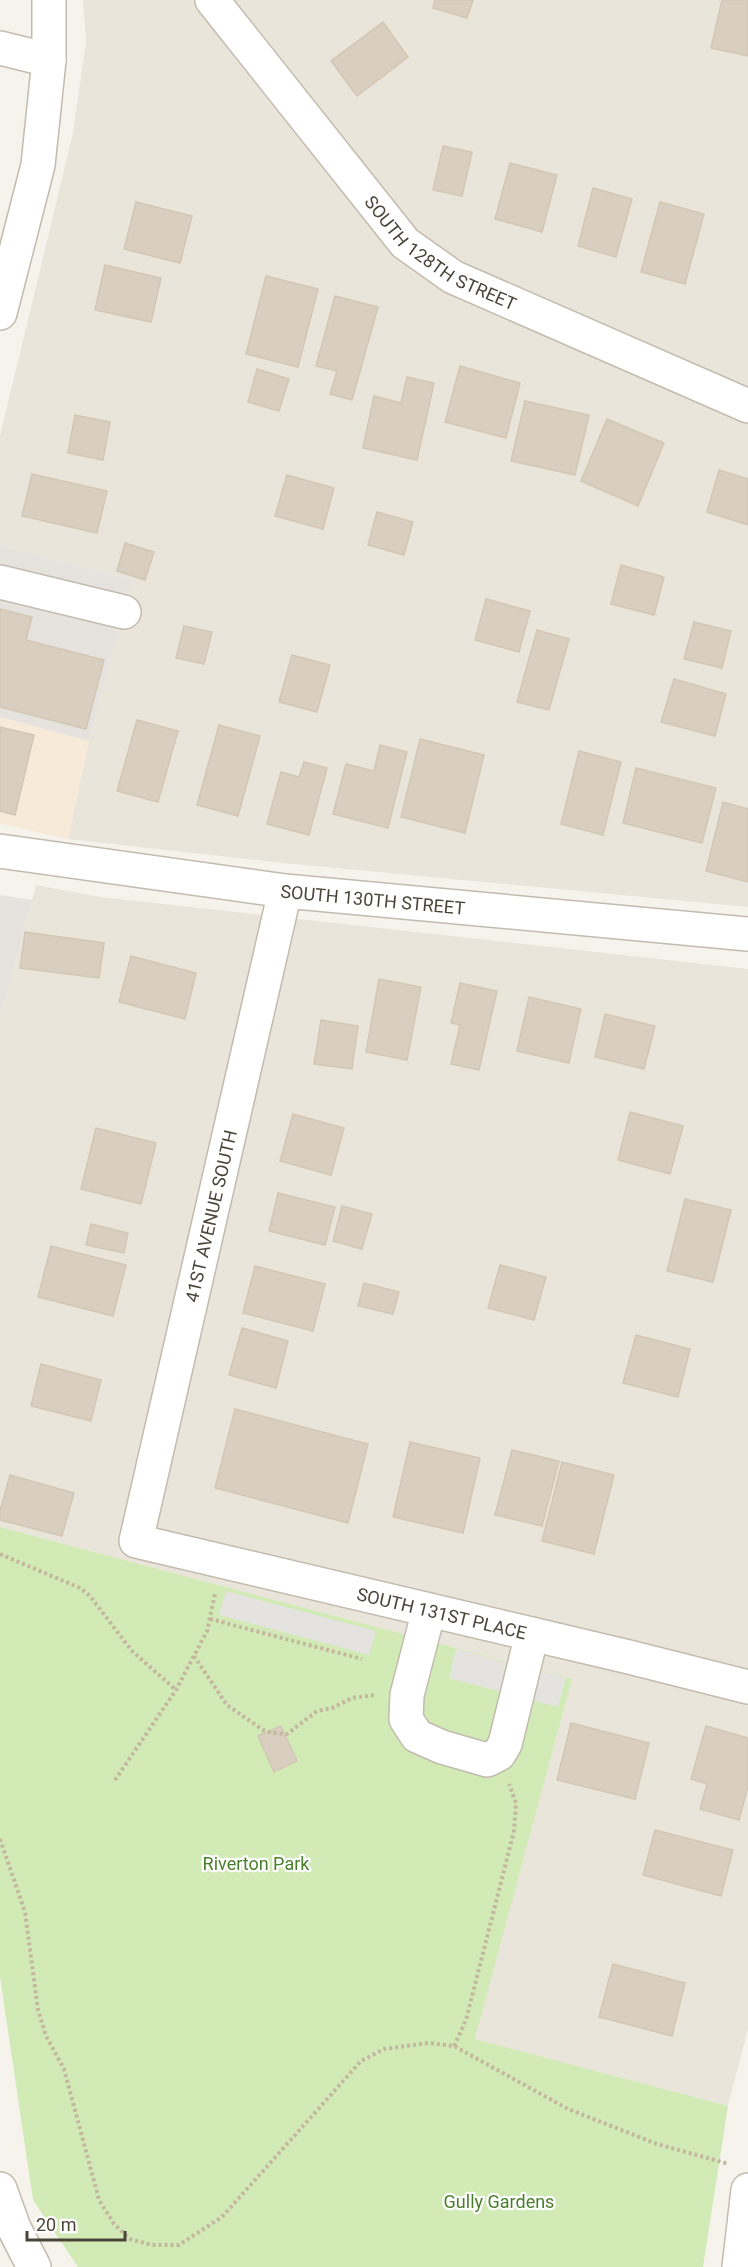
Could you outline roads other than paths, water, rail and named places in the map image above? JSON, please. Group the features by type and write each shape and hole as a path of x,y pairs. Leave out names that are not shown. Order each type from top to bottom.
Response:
{"street":[{"path":"0,313 38,165 49,60 49,0"},
{"name":"SOUTH 128TH STREET","path":"212,0 405,243 453,277 748,406"},
{"path":"0,48 49,60"},
{"path":"0,582 124,612"},
{"name":"SOUTH 130TH STREET","path":"0,851 285,891 748,934"},
{"name":"41ST AVENUE SOUTH","path":"136,1541 285,891"},
{"name":"SOUTH 131ST PLACE","path":"136,1541 748,1687"},
{"path":"429,1610 407,1695 406,1719 417,1736 442,1748 487,1760 499,1754 505,1744 532,1634"},
{"path":"740,2267 742,2178"},
{"path":"0,2189 14,2228 34,2267"}],"park label":[{"name":"Riverton Park","path":"256,1863"},
{"name":"Gully Gardens","path":"499,2201"}]}
